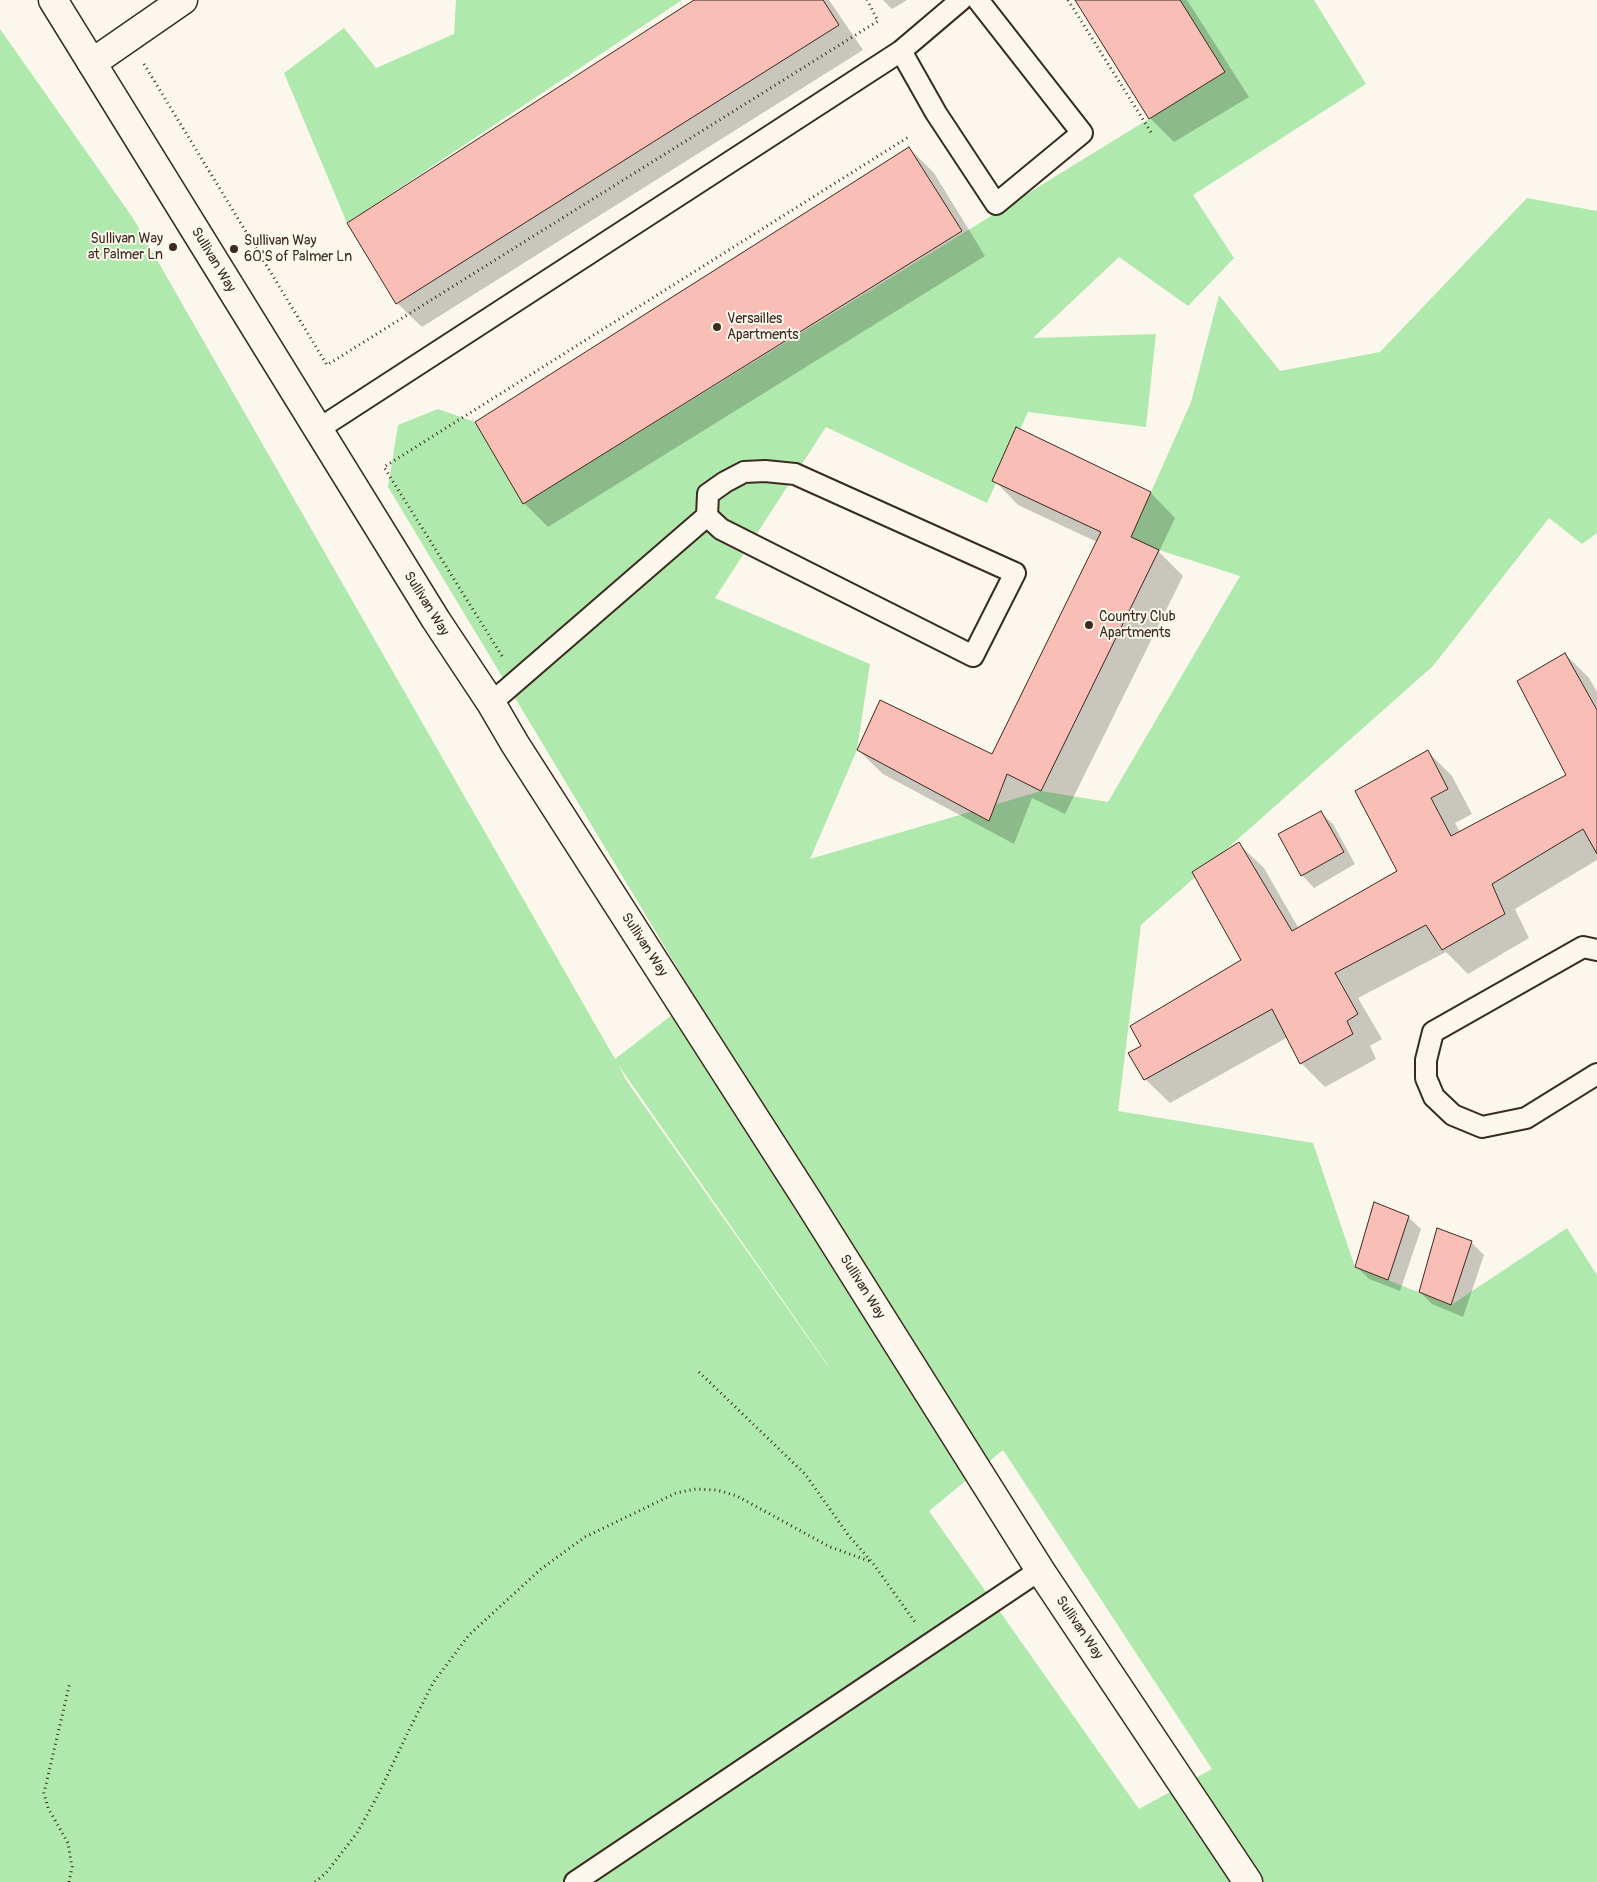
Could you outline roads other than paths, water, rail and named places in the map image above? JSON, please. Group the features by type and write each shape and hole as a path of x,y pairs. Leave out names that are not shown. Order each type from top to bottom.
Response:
{"main road":[{"name":"Sullivan Way","path":"53,0 436,620 808,1201 1040,1570 1248,1882"},
{"path":"92,63 183,0"}],"lane":[{"path":"317,430 901,50 961,0"},
{"path":"901,50 936,113 996,204 1082,133 978,0"},
{"path":"491,704 706,516 708,494 744,472 765,471 795,474 1015,573 974,656 721,529 706,516"},
{"path":"1597,950 1583,947 1433,1032 1426,1060 1426,1078 1434,1097 1453,1115 1482,1127 1526,1118 1597,1074"},
{"path":"575,1882 1040,1570"}],"place":[{"name":"Sullivan Way at Palmer Ln","path":"173,247"},
{"name":"Sullivan Way 60'S of Palmer Ln","path":"234,249"},
{"name":"Versailles Apartments","path":"717,327"},
{"name":"Country Club Apartments","path":"1089,625"}]}
